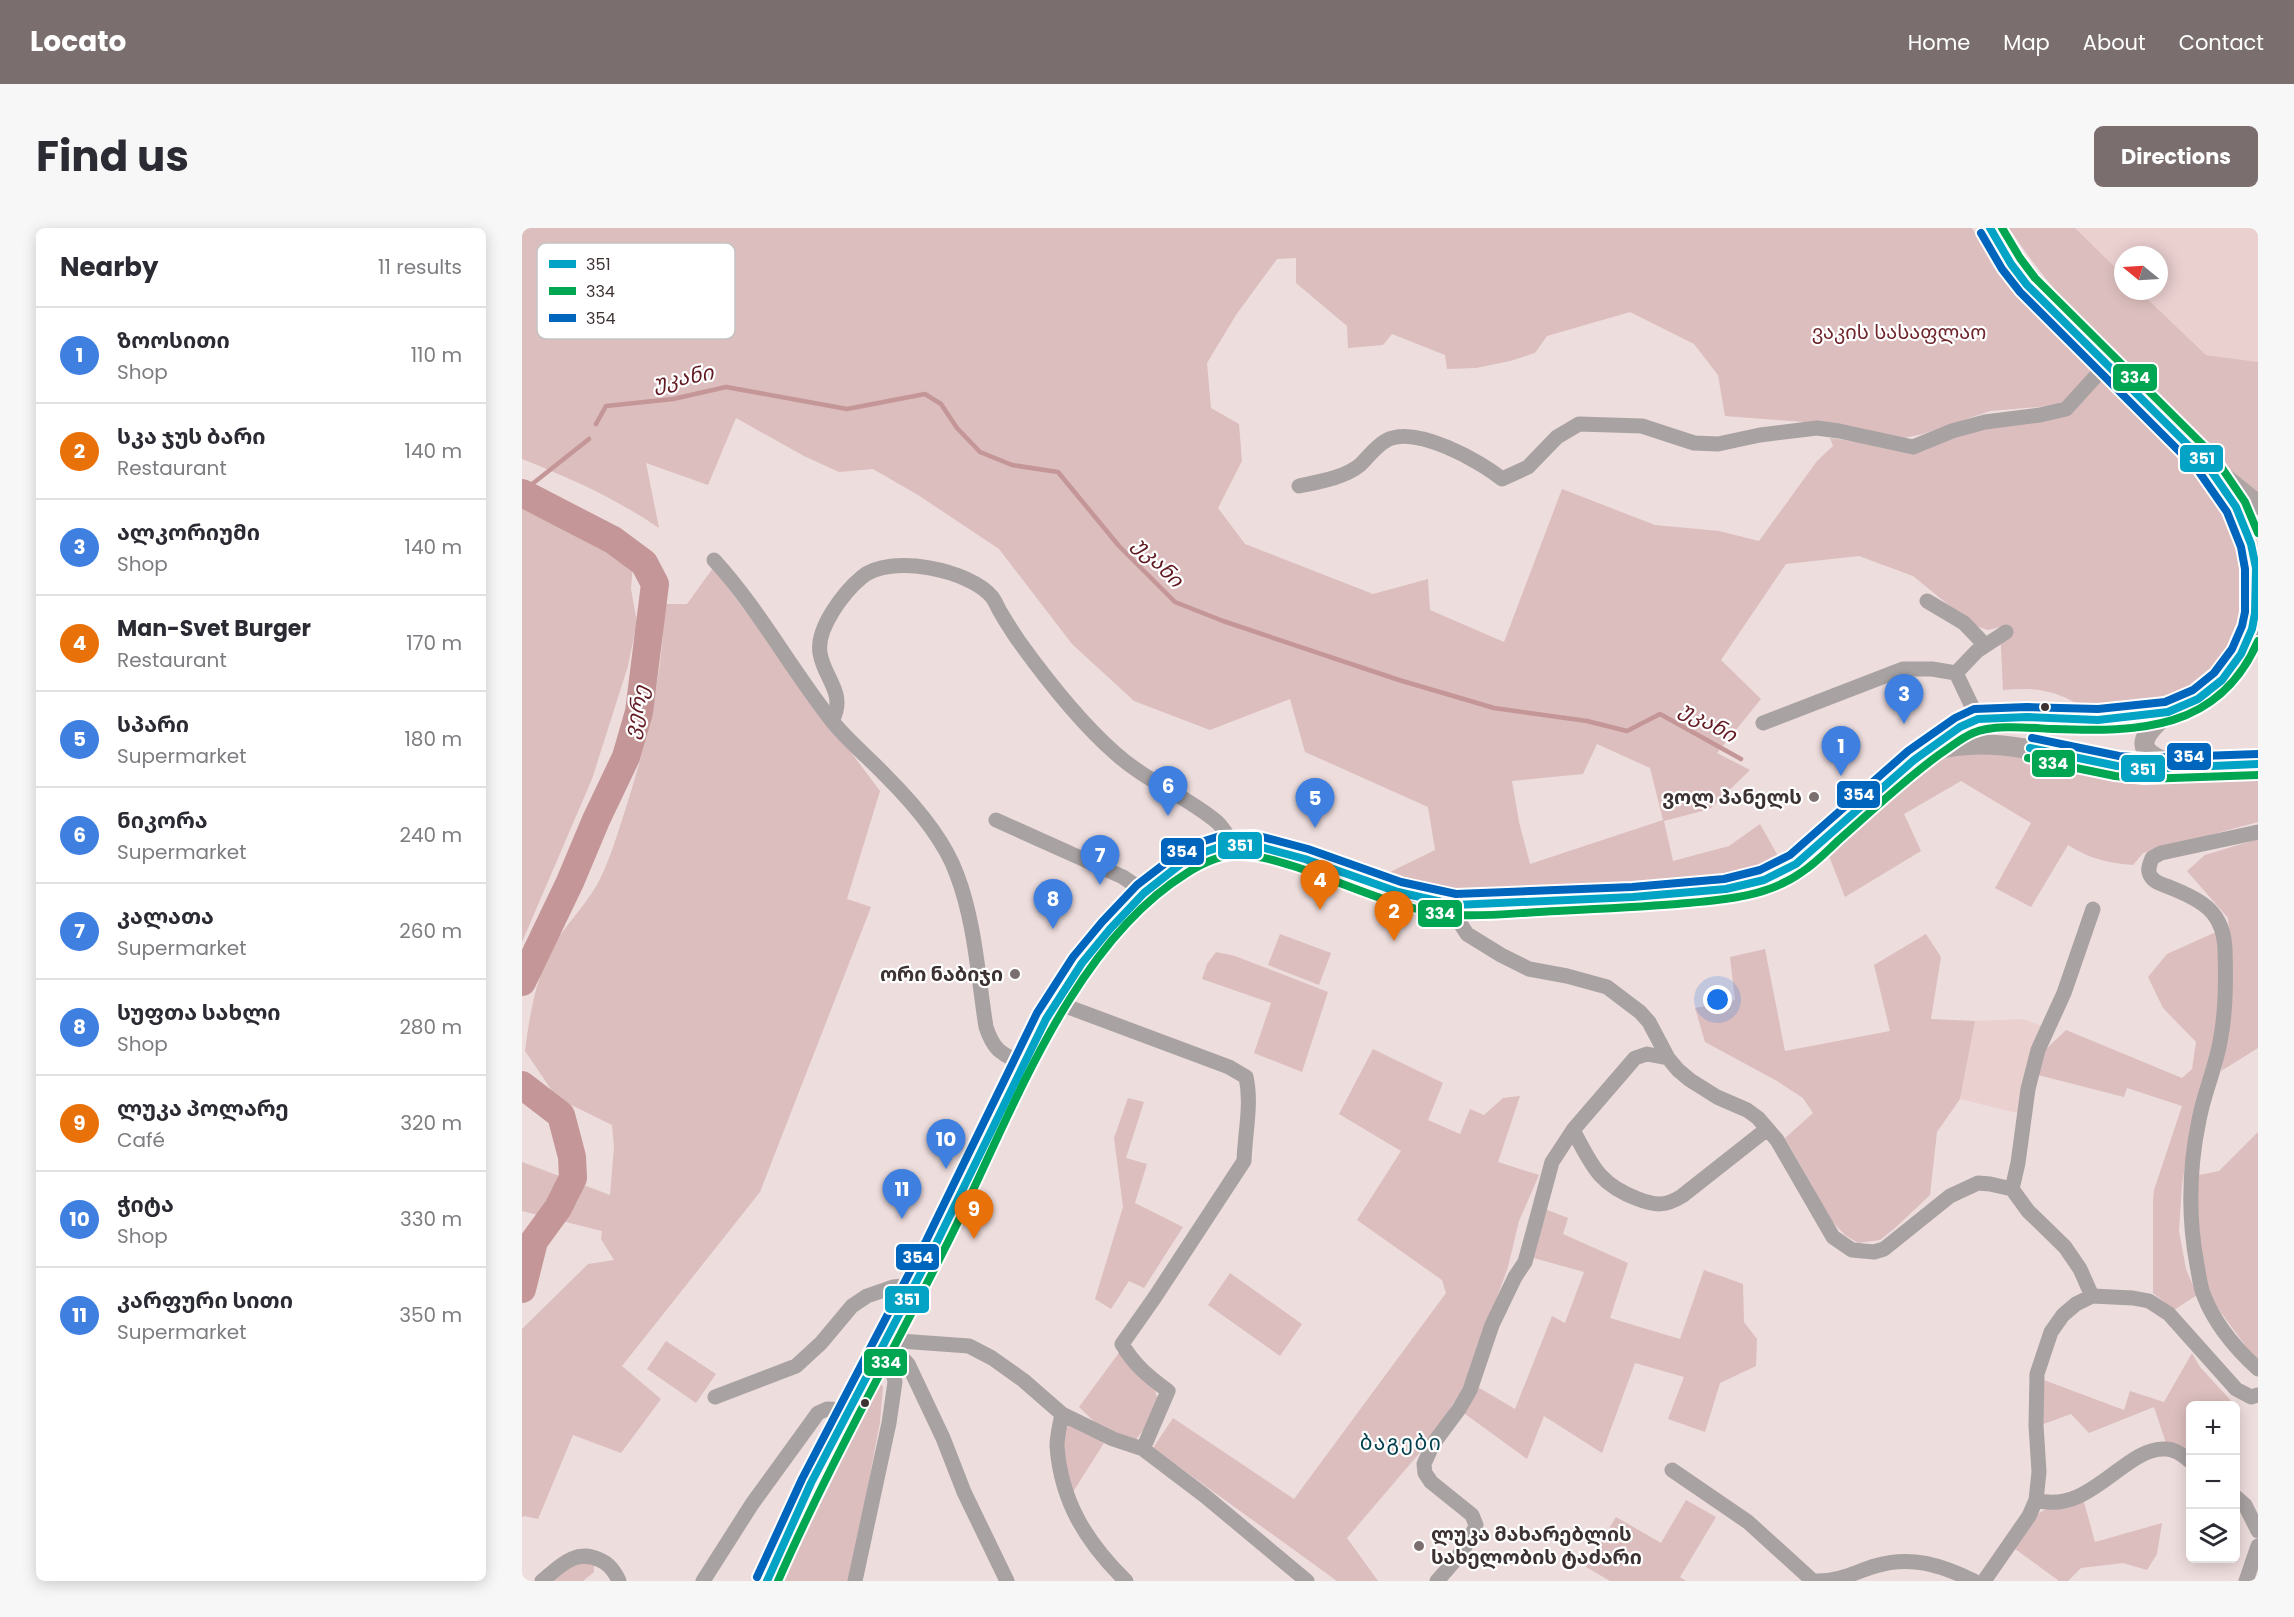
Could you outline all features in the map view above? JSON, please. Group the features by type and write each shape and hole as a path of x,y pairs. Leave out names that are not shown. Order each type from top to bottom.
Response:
{"main road":[{"path":"1990,228 2011,264 2027,285 2205,462 2258,504"},
{"path":"767,1581 783,1542 848,1410 960,1196 1022,1064 1055,1002 1082,962 1160,877 1196,856 1220,846 1233,844 1286,853 1433,902 1455,905 1726,890 1764,880 1804,857 1923,753 1960,727 1978,719 2027,717 2098,720 2168,712 2198,699 2211,690 2231,670 2252,629 2257,567 2251,544 2236,507 2205,462"},
{"path":"2241,654 2258,642"},
{"path":"2168,712 2149,730 2144,743 2146,751 2151,756 2180,767"},
{"path":"1923,753 1950,746 1994,744 2145,769 2256,764"}],"street":[{"path":"1299,486 1330,479 1358,466 1377,446 1389,438 1410,436 1438,444 1502,479 1528,467 1557,437 1579,424 1642,426 1694,443 1718,444 1760,435 1817,428 1913,447 1985,422 2067,409 2106,365"},
{"path":"714,560 739,587 832,721 915,808 951,861 958,876 969,923 986,1026 991,1042 998,1052 1022,1064"},
{"path":"832,721 837,711 837,700 819,652 822,629 828,616 862,577 877,567 912,565 950,574 975,584 992,597 1020,642 1079,716 1117,755 1218,823 1233,844"},
{"path":"1927,601 1964,623 1985,645"},
{"path":"1956,673 1977,651 2006,632"},
{"path":"1763,723 1903,669 1932,669 1956,673"},
{"path":"1956,673 1978,719"},
{"path":"996,820 1123,877 1145,892"},
{"path":"2258,832 2161,853 2152,858 2149,868 2150,875 2156,882 2184,893 2206,906 2218,918 2224,930 2226,968 2222,1036 2199,1117 2193,1153 2190,1200 2191,1234 2203,1294 2211,1312 2227,1335 2258,1369"},
{"path":"1455,905 1458,920 1467,934 1501,955 1529,969 1594,982 1616,993 1640,1012 1649,1022 1668,1058 1690,1080 1758,1118 1777,1140 1833,1237 1852,1250 1862,1252 1884,1249 1950,1196 1978,1183 2012,1189 2028,1211 2065,1247 2080,1269 2092,1296"},
{"path":"2012,1189 2018,1163 2028,1089 2038,1050 2064,993 2093,909"},
{"path":"1055,1002 1229,1067 1246,1077 1250,1095 1244,1161 1122,1344 1130,1358 1143,1372 1168,1390 1143,1449"},
{"path":"1437,1581 1472,1536 1476,1525 1472,1515 1431,1482 1425,1473 1424,1464 1433,1444 1470,1390 1492,1325 1515,1277 1525,1262 1552,1162 1573,1130 1635,1058 1647,1054 1668,1058"},
{"path":"1573,1130 1594,1168 1606,1182 1620,1192 1654,1205 1669,1204 1682,1196 1767,1129"},
{"path":"715,1397 796,1366 821,1343 852,1306 867,1296 893,1287 914,1285"},
{"path":"1984,1581 2029,1516 2036,1500 2039,1463 2037,1374 2051,1332 2063,1315 2076,1304 2092,1296 2149,1301 2158,1306 2189,1336 2236,1389 2251,1397 2258,1395"},
{"path":"886,1340 969,1346 1023,1380 1062,1414 1113,1439 1143,1449 1205,1496 1306,1581"},
{"path":"855,1581 891,1413 895,1382 886,1340"},
{"path":"886,1340 908,1364 943,1438 964,1492 1007,1581"},
{"path":"703,1581 752,1504 818,1413 827,1409 848,1410"},
{"path":"1062,1414 1057,1444 1072,1508 1079,1524 1099,1553 1126,1581"},
{"path":"2036,1500 2048,1504 2064,1502 2100,1485 2133,1460 2154,1450 2166,1449 2177,1452 2186,1458"},
{"path":"1672,1470 1748,1522 1815,1581 1842,1579 1875,1566 1901,1560 1922,1561 1974,1581"},
{"path":"2240,1501 2245,1505 2258,1531"},
{"path":"2246,1581 2258,1546"},
{"path":"542,1581 568,1560 580,1555 591,1555 607,1563 619,1581"}],"shaded area":[{"path":"2075,228 2258,228 2258,362 2206,355 2148,300 2168,300 2168,246 2114,246 2114,266"},
{"path":"2023,1019 2042,1026 2021,1114 1960,1099 1975,1021"}],"green space":[{"name":"ვაკის სასაფლაო","path":"522,228 1972,228 1993,266 2014,293 2091,371 2062,405 1990,411 1923,434 1904,438 1830,424 1725,416 1718,375 1694,344 1630,312 1547,336 1535,353 1476,368 1447,369 1445,355 1392,334 1383,345 1348,348 1347,326 1296,283 1296,258 1277,259 1236,315 1207,363 1211,408 1239,424 1242,461 1218,508 1245,544 1373,594 1428,579 1430,610 1504,642 1562,489 1655,525 1719,531 1759,541 1817,461 1833,446 1830,438 1923,451 1951,438 1984,427 2033,421 2067,412 2100,380 2190,465 2216,496 2228,516 2236,538 2243,584 2236,631 2226,652 2212,670 2183,689 2170,694 2131,704 2096,705 2074,702 2054,693 2040,690 2003,690 2000,627 1988,630 1973,625 1913,576 1859,556 1786,564 1721,660 1761,699 1717,753 1750,770 1710,809 1664,821 1673,861 1729,846 1760,824 1782,863 1728,880 1452,895 1433,892 1386,874 1435,850 1428,807 1305,752 1290,699 1210,730 1134,701 1072,644 999,549 918,495 873,469 839,472 804,456 736,418 708,485 646,463 659,528 626,507 522,459","holes":["1597,744 1650,768 1663,820 1530,864 1519,822 1512,781 1583,774"]},
{"path":"2009,228 2075,228 2114,266 2114,300 2148,300 2206,355 2258,362 2258,496 2126,368 2063,300"},
{"path":"522,494 613,543 633,563 631,589 637,622 628,666 592,779 522,942"},
{"path":"713,568 880,791 847,899 871,907 760,1192 622,1366 661,1399 621,1453 573,1435 538,1519 524,1516 522,1518 522,1329 588,1264 614,1260 601,1239 602,1231 522,1211 522,1162 610,1195 614,1147 612,1125 557,1098 525,1051 528,1028 539,981 552,947 600,879 619,830 652,711 661,657 664,604 687,604"},
{"path":"1973,748 2108,772 2175,778 2258,768 2258,822 2143,853 2133,865 2099,860 2068,845 2031,907 1995,888 2031,823 1961,781 1904,814 1921,851 1845,897 1825,846 1925,762"},
{"path":"2258,839 2258,1048 2221,1071 2228,1035 2233,971 2228,918 2187,871 2205,855"},
{"path":"2216,932 2221,956 2216,1045 2190,1140 2182,1184 2179,1231 2186,1269 2197,1295 2174,1310 2153,1293 2153,1200 2154,1190 2182,1106 2127,1088 2124,1097 2034,1074 2042,1053 2066,1030 2182,1078 2192,1069 2196,1042 2163,1008 2148,977 2167,954"},
{"path":"1280,934 1331,953 1319,985 1268,965"},
{"path":"1926,934 1941,957 1931,1019 1975,1021 1960,1099 1937,1132 1930,1195 1880,1240 1858,1243 1845,1235 1824,1213 1814,1189 1785,1138 1813,1113 1803,1098 1777,1081 1705,1042 1695,1008 1735,1000 1730,957 1765,949 1785,1051 1890,1031 1874,965"},
{"path":"1216,952 1235,956 1328,992 1302,1072 1254,1053 1271,1003 1202,979 1207,964"},
{"path":"1373,1049 1443,1083 1428,1120 1460,1134 1470,1109 1484,1115 1503,1098 1520,1096 1498,1162 1539,1175 1519,1221 1508,1267 1466,1383 1428,1443 1347,1538 1378,1581 1337,1581 1153,1448 1173,1418 1294,1499 1446,1293 1442,1280 1357,1220 1401,1151 1339,1114"},
{"path":"1128,1098 1144,1102 1126,1158 1147,1164 1135,1203 1183,1227 1144,1288 1129,1281 1111,1309 1095,1299 1123,1207 1114,1138"},
{"path":"2258,1132 2258,1363 2214,1303 2201,1271 2194,1176 2219,1171"},
{"path":"1545,1209 1568,1218 1563,1234 1628,1263 1610,1318 1680,1339 1704,1270 1743,1284 1744,1322 1757,1339 1756,1366 1720,1383 1705,1432 1668,1419 1684,1377 1635,1363 1602,1453 1544,1416 1527,1459 1461,1411 1476,1386 1515,1409 1552,1316 1565,1323 1584,1272 1530,1257"},
{"path":"1230,1273 1302,1324 1280,1356 1208,1305"},
{"path":"666,1341 716,1374 696,1403 647,1369"},
{"path":"1121,1350 1153,1386 1159,1402 1155,1414 1135,1441 1111,1438 1079,1407"},
{"path":"2192,1353 2200,1367 2231,1401 2186,1401 2186,1451 2181,1455 2167,1446 2154,1407 2089,1433 2071,1414 2038,1426 2041,1379 2124,1410 2130,1391 2164,1402"},
{"path":"874,1377 878,1378 883,1387 880,1422 850,1581 776,1581 799,1526"},
{"path":"1075,1414 1104,1443 1071,1495 1062,1437"},
{"path":"1686,1500 1716,1517 1680,1577 1686,1581 1610,1581 1586,1567 1616,1517 1661,1543"},
{"path":"2084,1502 2095,1542 2162,1523 2157,1554 2147,1570 2123,1563 2081,1568 2068,1581 2059,1581 2014,1548 2037,1514 2048,1508"},
{"path":"572,1562 588,1562 594,1565 594,1572 583,1581 548,1581"}],"waterway":[{"name":"უკანი","path":"596,424 606,406 673,399 726,387 847,409 925,394 941,404 957,428 980,452 1012,465 1058,472 1119,546 1175,602 1223,621 1399,680 1494,708 1587,721 1627,731 1660,714 1741,759"},
{"name":"უკანი","path":"522,492 589,439"},
{"name":"ვერე","path":"522,493 613,540 644,563 655,584 639,712 626,757 522,982"},
{"name":"ვერე","path":"522,1085 561,1115 572,1157 573,1178 558,1208 534,1241 522,1289"}],"transit line":[{"name":"351","path":"767,1581 811,1483 935,1246 1046,1019 1082,963 1110,929 1144,893 1182,863 1222,846 1253,845 1305,859 1398,892 1455,905 1633,897 1726,889 1764,880 1796,864 1914,760 1960,727 1978,719 2027,717 2098,720 2168,712 2198,699 2222,680 2241,654 2252,629 2255,613 2256,568 2251,544 2236,507 2205,462 2027,285 2011,264 1990,228"},
{"name":"334","path":"2002,228 2035,278 2213,455 2245,502 2258,533"},
{"name":"354","path":"757,1577 802,1479 926,1241 1037,1013 1073,957 1102,922 1137,885 1176,855 1198,843 1220,836 1255,835 1308,849 1401,882 1456,894 1632,887 1724,879 1760,870 1790,855 1908,751 1955,718 1974,709 2027,707 2098,709 2165,702 2193,690 2214,673 2232,649 2242,626 2245,612 2245,569 2241,547 2227,512 2197,469 2020,292 2002,269 1981,233"},
{"name":"334","path":"778,1581 817,1496 945,1248 1044,1043 1074,992 1107,946 1145,905 1187,873 1222,857 1256,856 1293,866 1395,903 1436,913 1456,915 1647,906 1742,896 1788,881 1817,861 1914,774 1969,735 1991,728 2116,729 2173,720 2199,709 2222,693 2242,671 2258,641"},
{"name":"354","path":"2032,738 2119,756 2145,758 2258,754"},
{"name":"351","path":"2030,748 2117,766 2145,769 2258,764"},
{"name":"334","path":"2028,758 2115,776 2144,779 2258,775"}],"place":[{"name":"ალკორიუმი","path":"1904,724"},
{"name":"ზოოსითი","path":"1841,776"},
{"name":"ვოლ პანელს","path":"1814,797"},
{"name":"ნიკორა","path":"1168,816"},
{"name":"სპარი","path":"1315,828"},
{"name":"კალათა","path":"1100,885"},
{"name":"Man-Svet Burger","path":"1320,910"},
{"name":"სუფთა სახლი","path":"1053,929"},
{"name":"სკა ჯუს ბარი","path":"1394,941"},
{"name":"ორი ნაბიჯი","path":"1015,974"},
{"name":"ჭიტა","path":"946,1169"},
{"name":"კარფური სითი","path":"902,1219"},
{"name":"ლუკა პოლარე","path":"974,1239"},
{"name":"ლუკა მახარებლის სახელობის ტაძარი","path":"1419,1546"}],"district":[{"name":"ბაგები","path":"1401,1443"}]}
